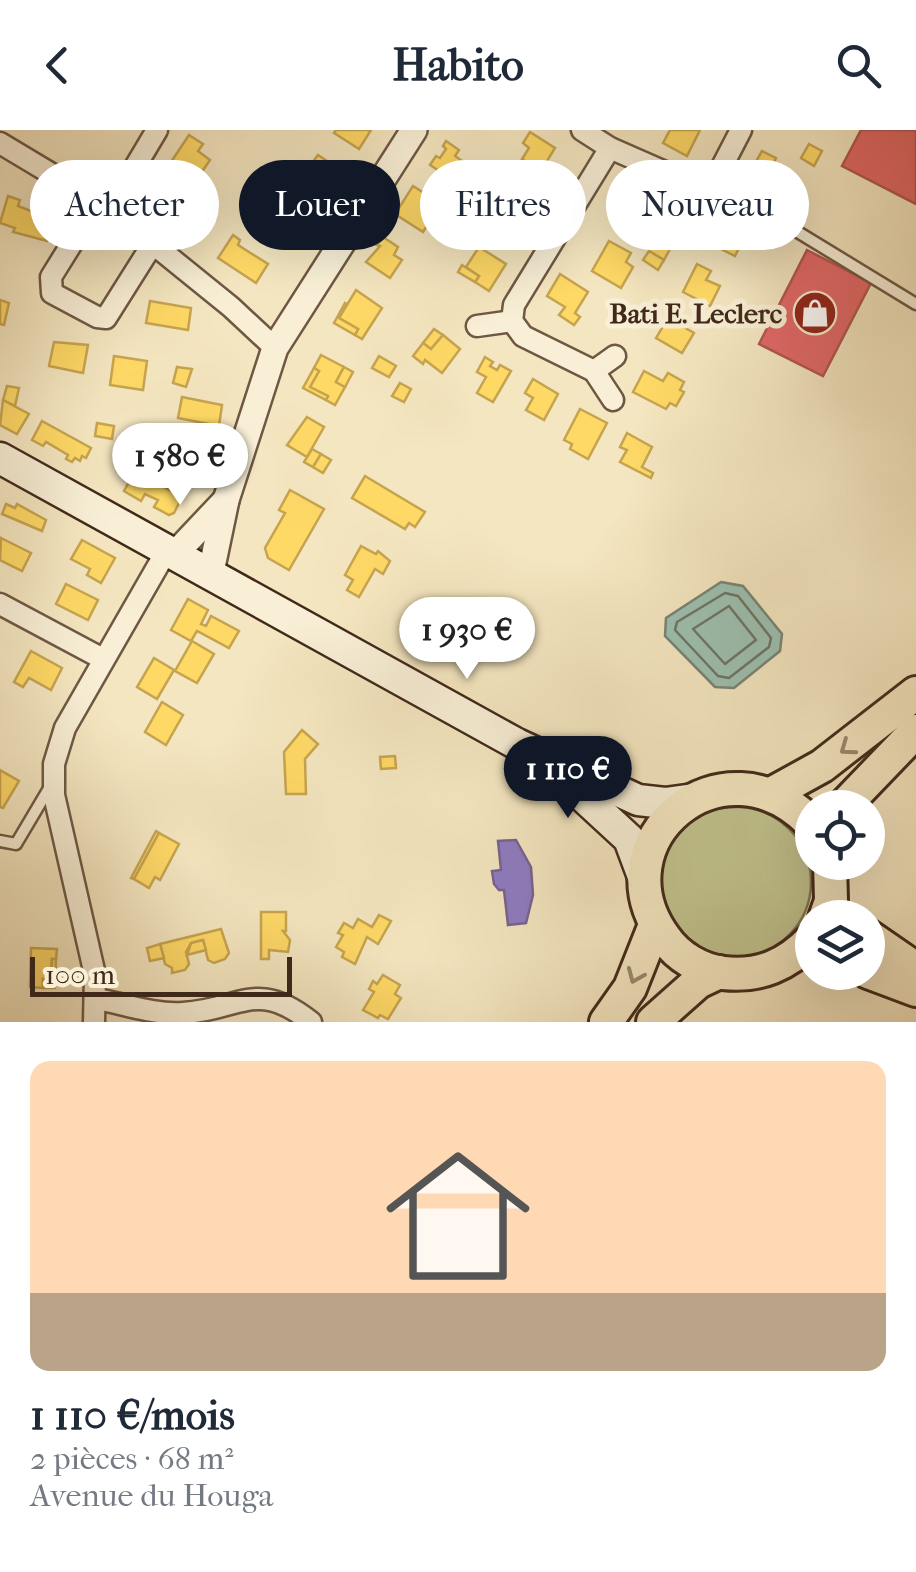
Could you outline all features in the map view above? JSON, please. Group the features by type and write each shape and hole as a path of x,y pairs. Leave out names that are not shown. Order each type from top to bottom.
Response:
{"main road":[{"path":"0,458 518,744 638,800 664,803 734,788 772,793 795,807"},
{"path":"772,793 822,766 916,694"},
{"path":"859,790 916,731"},
{"path":"518,744 621,829 636,852 655,924 685,958 719,972 746,975 765,971 795,956"},
{"path":"644,882 653,842 670,818 694,799"},
{"path":"606,1022 630,988 655,924"},
{"path":"885,947 916,968"},
{"path":"653,1022 698,982 719,972"},
{"path":"885,978 916,990"}],"street":[{"path":"136,160 157,130"},
{"path":"210,572 226,500 275,348 414,130"},
{"path":"582,130 637,160"},
{"path":"725,160 742,130"},
{"path":"0,144 30,162"},
{"path":"610,148 514,305 512,321 523,336 594,370 613,400"},
{"path":"71,250 51,277 52,293 96,317 106,318 148,250"},
{"path":"160,250 275,348"},
{"path":"476,326 512,321"},
{"path":"594,370 615,356"},
{"path":"94,1022 95,975 54,794 54,764 64,728 171,552 226,500"},
{"path":"0,604 103,659"},
{"path":"96,999 156,1012 186,1013 254,998 272,999 311,1022"}],"lane":[{"path":"809,239 916,304"},
{"path":"0,841 16,844 54,779"}],"green space":[{"path":"736,807 765,813 789,829 795,836 795,880 811,880 809,900 795,900 795,928 789,935 765,951 736,957 707,951 683,935 667,911 661,882 667,853 683,829 707,813"}],"water":[{"path":"721,582 743,586 782,634 780,651 734,688 715,687 665,636 666,618"}],"building: Logements":[{"path":"371,130 359,149 334,133"},
{"path":"670,130 700,130 687,156 663,143"},
{"path":"530,132 555,148 548,160 524,160 529,148 523,143"},
{"path":"189,135 203,144 198,151 210,160 172,160"},
{"path":"446,141 459,150 455,156 461,160 433,160 436,156 440,158 446,149"},
{"path":"809,144 822,151 814,166 801,158"},
{"path":"762,151 776,158 775,160 757,160"},
{"path":"413,186 420,190 420,230 400,217 400,206"},
{"path":"8,196 20,200 18,206 30,211 30,236 13,232 15,228 0,223"},
{"path":"233,235 239,239 239,250 268,264 256,283 218,258"},
{"path":"606,246 606,250 631,253 626,262 633,267 621,288 592,271"},
{"path":"376,250 396,250 394,255 402,260 390,278 366,262"},
{"path":"477,250 506,264 489,291 475,282 479,276 466,267"},
{"path":"650,250 669,250 664,260"},
{"path":"649,251 664,260 658,270 643,260"},
{"path":"697,264 711,271 706,280 720,286 710,306 683,292"},
{"path":"462,265 479,276 475,282 458,272"},
{"path":"560,274 588,292 575,313 580,317 574,325 559,315 565,307 547,296"},
{"path":"356,290 382,308 362,339 355,335 358,329 339,318"},
{"path":"0,300 9,303 4,325 0,324"},
{"path":"150,301 191,308 188,330 146,323"},
{"path":"345,303 339,318 358,329 355,335 334,323"},
{"path":"672,311 684,318 680,325 694,333 682,353 656,338"},
{"path":"434,329 443,335 431,349 423,343"},
{"path":"443,335 460,349 442,373 413,356 423,343 431,349"},
{"path":"54,342 88,345 83,373 49,366"},
{"path":"321,355 344,367 336,382 345,387 335,405 326,400 328,396 310,387 319,371 314,368"},
{"path":"114,356 147,361 143,390 110,385"},
{"path":"379,356 396,366 389,377 372,368"},
{"path":"485,357 497,370 500,365 511,371 493,402 477,393 486,377 477,372"},
{"path":"177,367 192,369 186,387 173,383"},
{"path":"344,367 353,372 345,387 336,382"},
{"path":"314,368 319,371 310,387 328,396 326,400 303,388"},
{"path":"644,371 663,381 668,373 684,382 680,390 684,392 676,406 670,403 666,409 633,392"},
{"path":"533,379 558,394 544,420 526,410 533,398 525,393"},
{"path":"400,383 411,389 404,402 392,396"},
{"path":"7,386 19,388 15,406 3,400"},
{"path":"182,397 222,405 219,426 178,418"},
{"path":"3,400 29,414 17,434 0,425"},
{"path":"580,409 607,423 588,459 570,449 572,444 564,440"},
{"path":"307,417 324,427 307,457 287,445"},
{"path":"42,421 91,448 86,458 75,458 72,462 66,459 68,455 46,442 43,446 32,440"},
{"path":"97,423 114,426 112,439 95,436"},
{"path":"205,431 217,433 213,450 201,448"},
{"path":"627,433 652,447 642,467 653,473 651,478 620,462 627,450 620,447"},
{"path":"312,449 321,454 313,467 304,462"},
{"path":"321,454 331,460 323,473 313,467"},
{"path":"135,471 182,497 174,513 169,515 154,507 158,500 145,494 141,501 124,491"},
{"path":"365,476 425,512 415,527 409,523 405,529 352,498"},
{"path":"290,490 324,509 289,570 268,558 265,548 285,513 279,510"},
{"path":"6,504 15,508 17,504 46,520 42,531 2,514"},
{"path":"1,538 31,553 22,571 0,560"},
{"path":"82,540 115,558 101,583 87,575 90,569 71,559"},
{"path":"361,546 376,554 378,551 390,561 383,574 375,569 359,597 347,590 353,580 345,575"},
{"path":"66,584 98,600 88,620 56,604"},
{"path":"188,599 208,610 201,624 206,626 211,616 239,631 229,648 197,631 191,641 171,630"},
{"path":"192,641 214,654 197,683 175,671"},
{"path":"31,651 62,668 51,690 29,678 23,687 14,682"},
{"path":"154,658 174,670 157,699 137,687"},
{"path":"162,702 183,715 166,745 145,732"},
{"path":"302,730 318,744 305,759 306,794 286,794 284,752"},
{"path":"395,756 396,768 381,769 380,757"},
{"path":"0,770 19,781 3,808 0,807"},
{"path":"156,831 159,833 134,879 131,878"},
{"path":"159,833 179,844 160,880 155,877 149,888 134,879"},
{"path":"261,912 286,912 283,931 290,940 288,952 269,950 269,959 261,959"},
{"path":"379,915 391,921 378,944 367,937 355,964 342,957 344,952 336,947 344,923 353,928 358,919 372,927"},
{"path":"221,929 229,953 225,959 214,963 208,960 203,940 191,943 185,970 172,973 172,968 165,964 160,944"},
{"path":"203,940 206,950 187,955 191,943"},
{"path":"160,944 164,958 150,961 147,948"},
{"path":"31,948 57,949 51,979 43,979 43,988 30,987"},
{"path":"52,959 56,959 55,988 43,988 43,979 51,979"},
{"path":"383,975 400,985 395,994 401,998 388,1019 363,1010 374,992 369,989 373,981 377,984"}],"building: Commerces":[{"path":"861,130 916,130 916,204 842,166"},
{"name":"Bati E. Leclerc","path":"807,250 871,283 823,376 759,344"}],"building: Bureaux":[{"path":"516,840 531,867 533,895 526,923 508,925 504,890 494,884 492,871 501,870 498,841"}],"place":[{"name":"Bati E. Leclerc","path":"815,313"}]}
